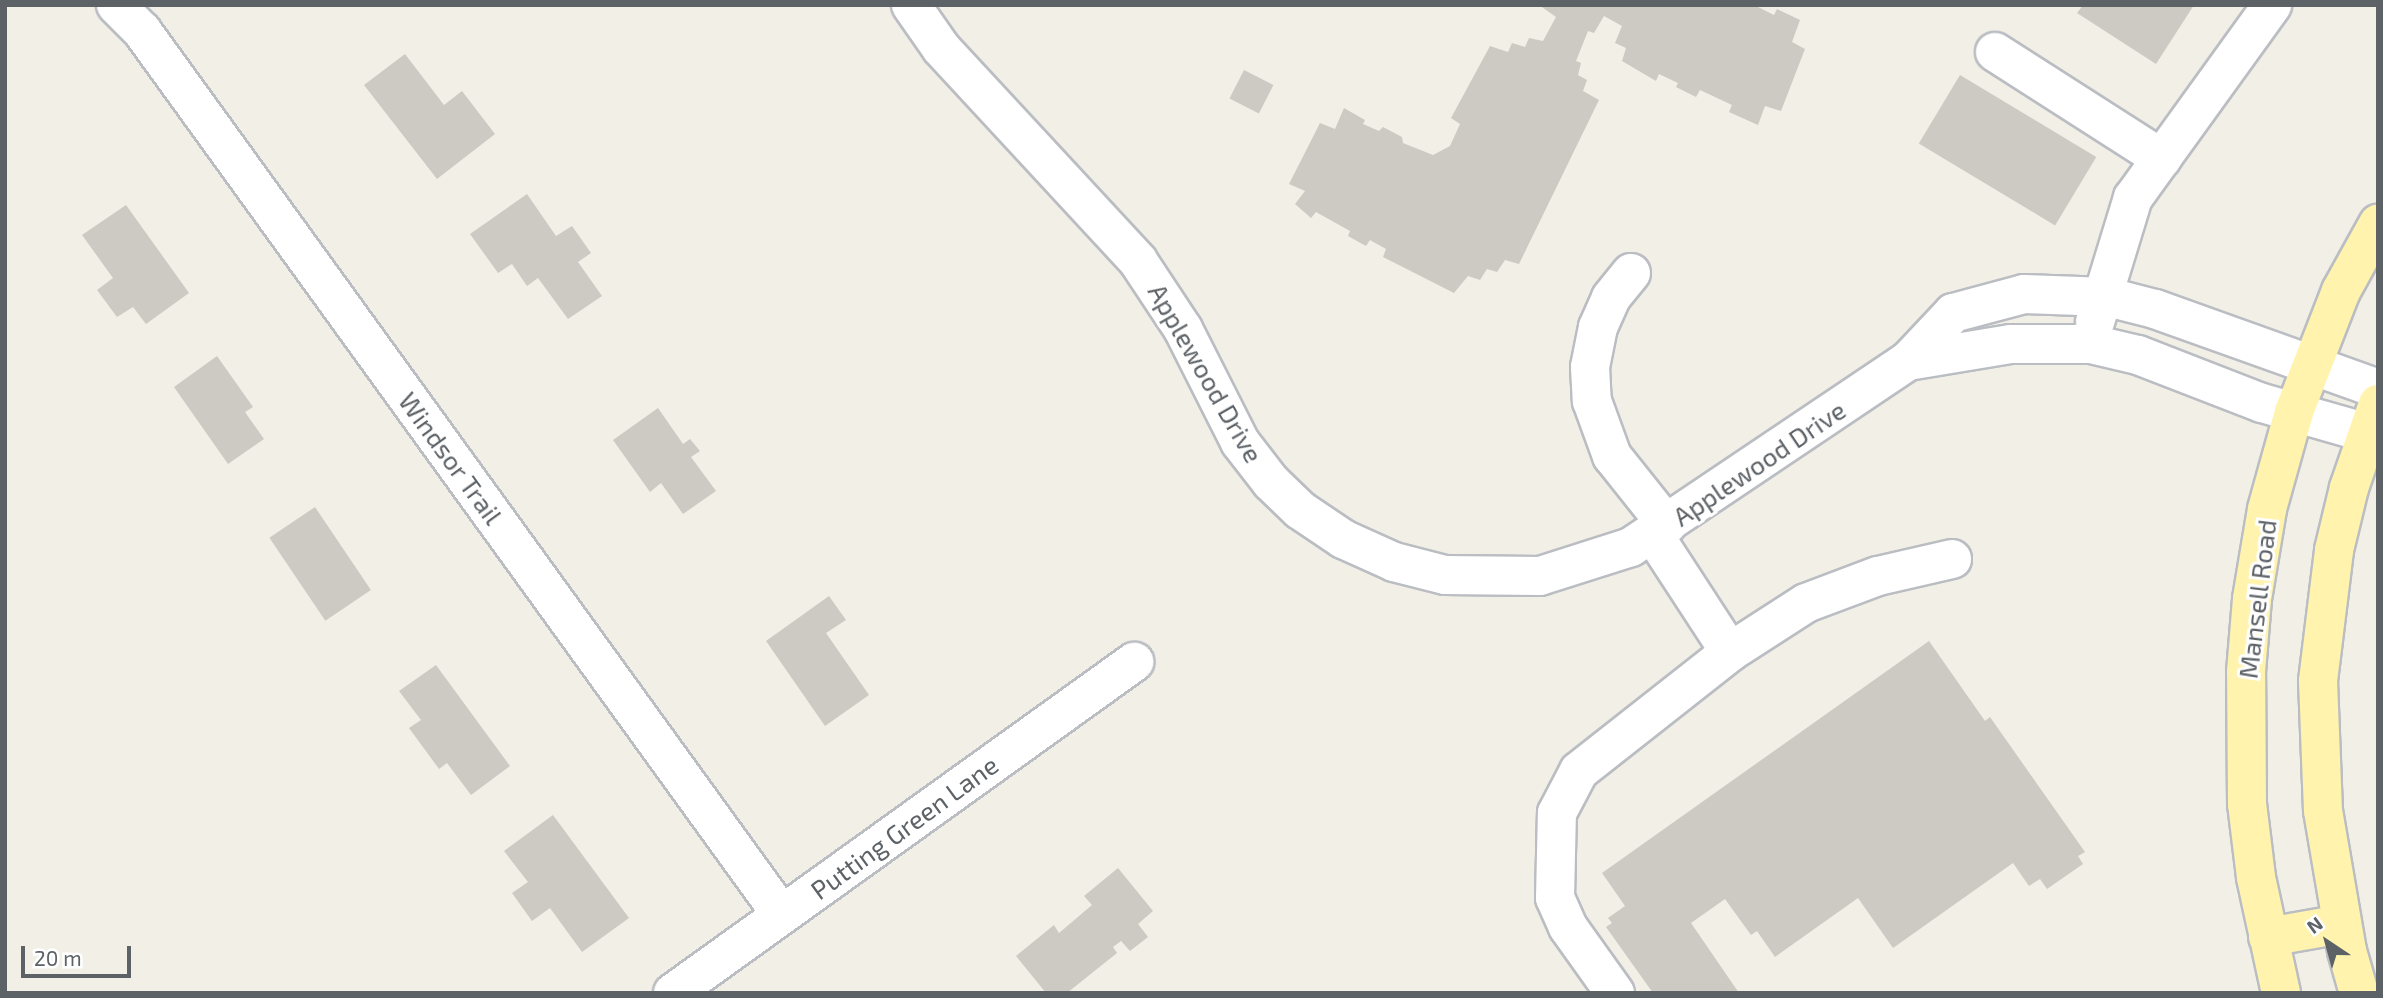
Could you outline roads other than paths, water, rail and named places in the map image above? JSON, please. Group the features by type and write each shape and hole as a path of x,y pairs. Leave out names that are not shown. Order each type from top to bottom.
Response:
{"main road":[{"name":"Mansell Road","path":"2281,993 2268,937 2247,804 2246,672 2267,509 2294,412 2340,291 2378,224"},
{"path":"2359,993 2342,924 2323,811 2318,681 2334,551 2375,424"},
{"path":"2268,937 2342,924"}],"street":[{"name":"Windsor Trail","path":"116,5 142,31 782,915"},
{"name":"Applewood Drive","path":"911,5 941,48 1138,261 1183,329 1240,442 1300,510 1343,539 1394,562 1445,575 1488,579 1541,576 1582,566 1660,530 1908,361 1928,335 1953,313 2024,294 2100,297 2155,309 2378,390"},
{"path":"2091,344 2100,297 2133,198 2272,5"},
{"path":"1995,52 2162,159"},
{"path":"1631,273 1611,298 1598,327 1590,367 1592,401 1612,456 1660,530 1730,652"},
{"name":"Applewood Drive","path":"1908,361 2011,344 2091,344 2138,355 2294,412 2375,424"},
{"path":"1615,993 1568,927 1555,898 1557,813 1579,771 1730,652 1806,603 1878,576 1952,559"},
{"name":"Putting Green Lane","path":"673,993 1134,662"}]}
